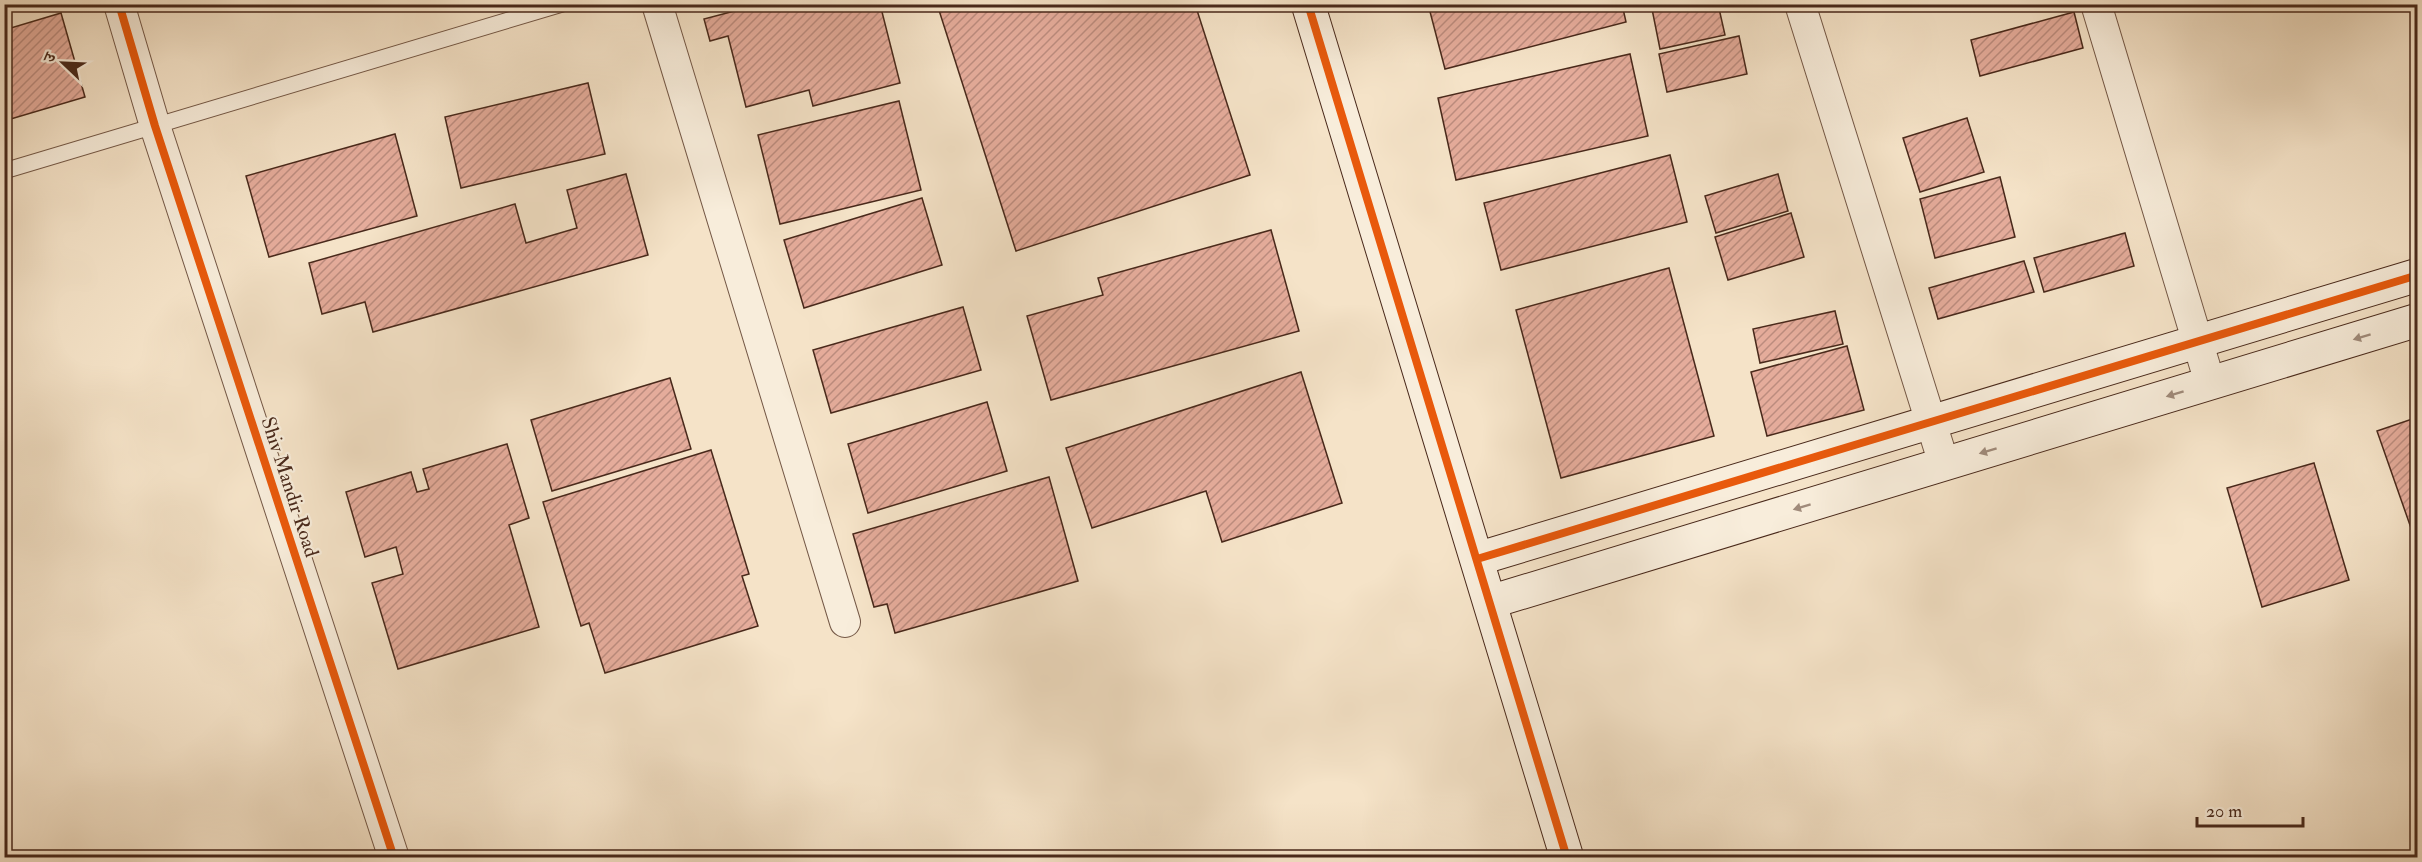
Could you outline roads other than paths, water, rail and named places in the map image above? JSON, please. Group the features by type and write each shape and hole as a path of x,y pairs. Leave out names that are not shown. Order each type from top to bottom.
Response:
{"street":[{"name":"Shiv Mandir Road","path":"119,4 155,126 394,858"},
{"path":"657,4 845,622"},
{"path":"1308,4 1567,858"},
{"path":"1800,4 1944,464"},
{"path":"2096,4 2210,383"},
{"path":"1477,559 2418,275"},
{"path":"1490,602 2418,320"}],"lane":[{"path":"4,171 561,4"}]}
